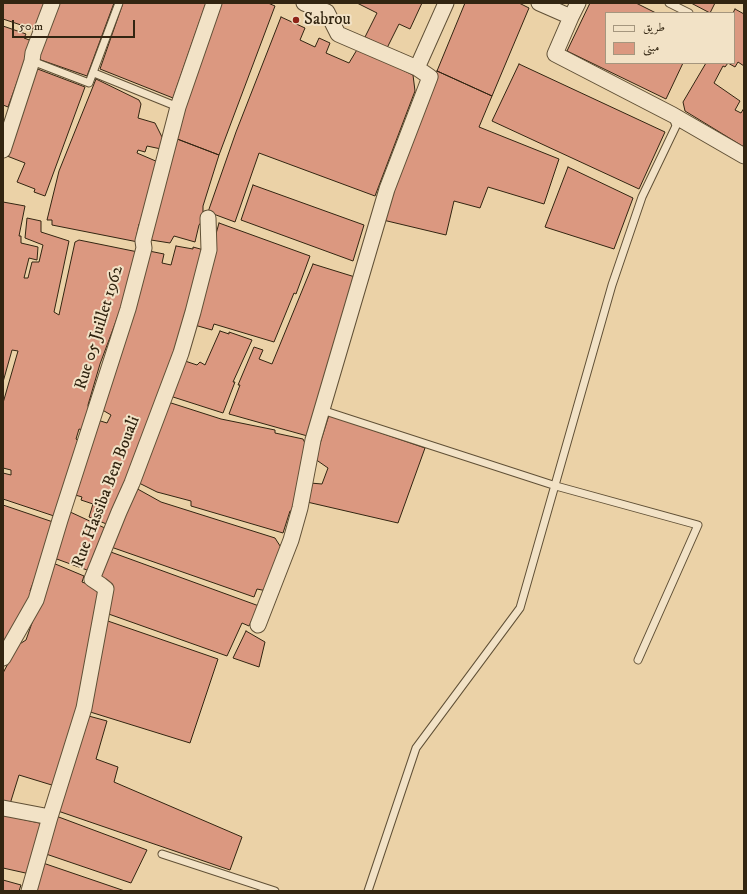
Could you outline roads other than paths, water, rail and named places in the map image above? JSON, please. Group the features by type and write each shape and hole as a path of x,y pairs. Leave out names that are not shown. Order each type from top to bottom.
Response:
{"street":[{"path":"3,150 32,61 33,53 52,3"},
{"name":"Rue 05 Juillet 1962","path":"3,658 36,600 60,520 128,309 144,248 143,241 178,107 214,3"},
{"path":"258,625 291,540 300,508 313,440 387,189 430,77 417,68 338,34 330,8 304,3"},
{"path":"417,68 446,3"},
{"path":"539,3 571,17"},
{"path":"578,3 555,54 673,115 744,156"},
{"name":"Rue Hassiba Ben Bouali","path":"29,891 50,816 84,708 106,589 92,579 118,512 132,483 181,353 209,250 208,218"},
{"path":"3,808 50,816"}],"lane":[{"path":"32,61 89,83 119,3"},
{"path":"669,3 687,12"},
{"path":"94,73 178,107"},
{"path":"368,891 416,748 520,608 612,286 642,197 676,126 673,115"},
{"path":"322,410 556,486 698,525 638,660"},
{"path":"162,854 275,891"}],"place":[{"name":"Sabrou","path":"296,20"}]}
